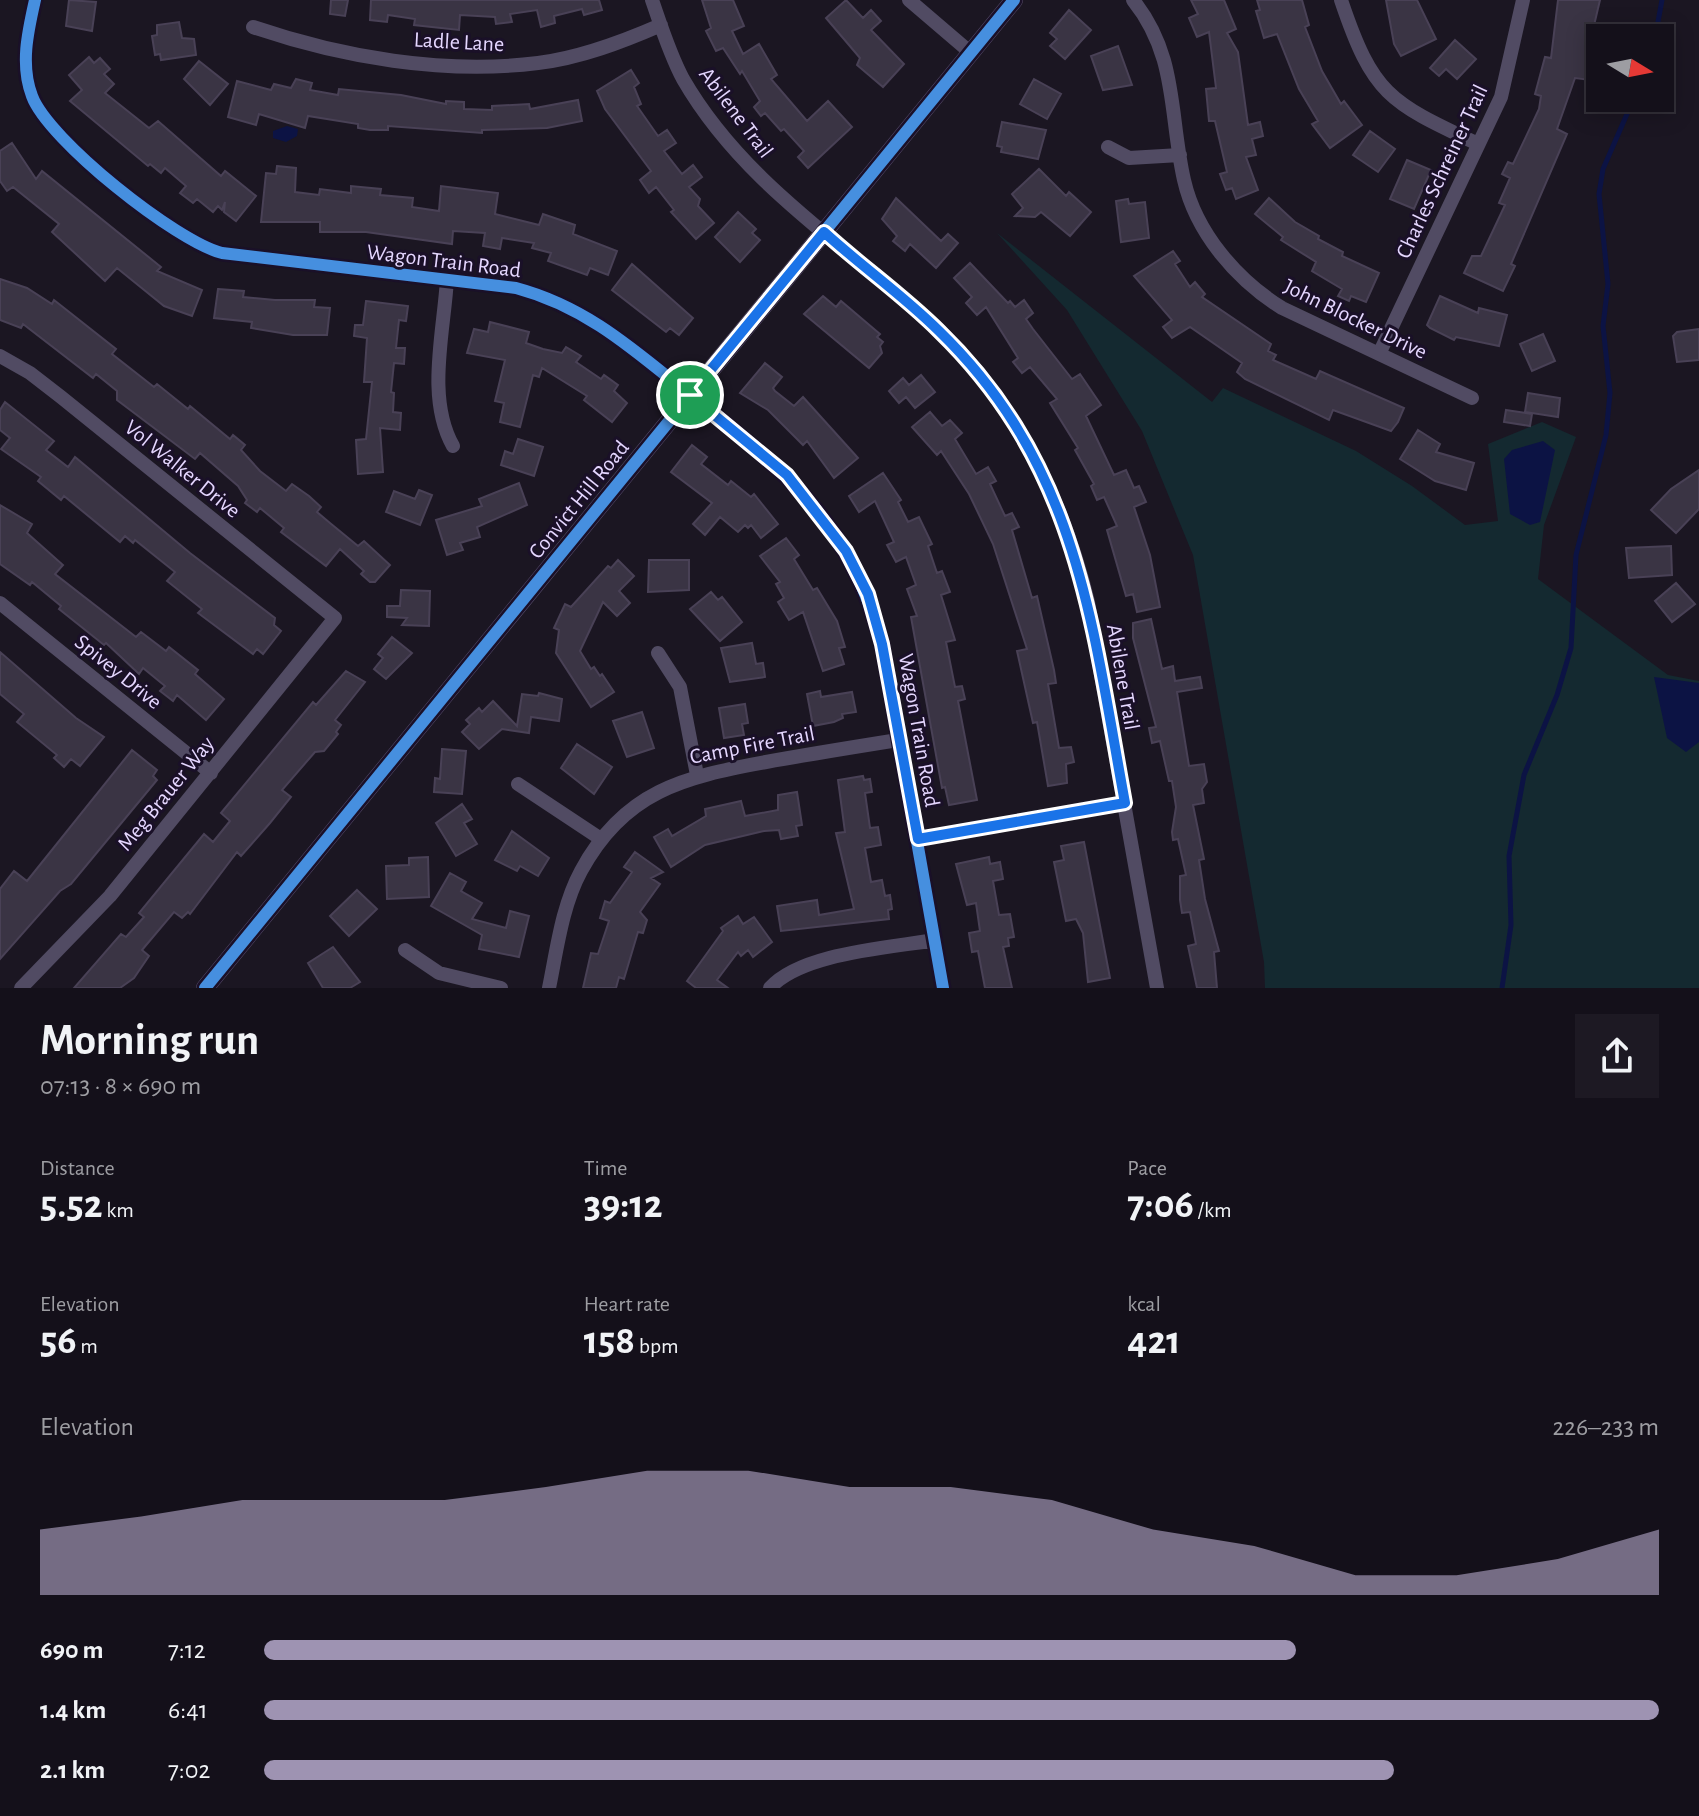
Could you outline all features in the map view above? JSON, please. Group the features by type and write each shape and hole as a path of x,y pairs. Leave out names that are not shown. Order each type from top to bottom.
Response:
{"street":[{"name":"Wagon Train Road","path":"35,0 26,52 26,74 39,112 81,155 176,231 222,253 516,288 578,310 623,339 787,475 846,551 868,594 918,839 943,988"},
{"name":"Abilene Trail","path":"652,0 683,78 737,156 939,331 995,396 1040,470 1064,521 1081,575 1157,988"},
{"path":"909,0 971,53"},
{"name":"Convict Hill Road","path":"205,988 1014,0"},
{"name":"John Blocker Drive","path":"1133,0 1151,22 1163,48 1180,155 1192,207 1209,237 1240,276 1282,308 1472,398"},
{"path":"1341,0 1359,56 1390,96 1423,117 1478,144"},
{"name":"Charles Schreiner Trail","path":"1379,354 1507,77 1523,0"},
{"name":"Ladle Lane","path":"253,27 307,45 358,55 490,67 563,59 661,25"},
{"path":"1108,147 1129,158 1180,155"},
{"path":"447,279 438,399 445,432 453,446"},
{"name":"Vol Walker Drive","path":"0,356 41,381 335,618"},
{"name":"Spivey Drive","path":"0,603 211,773"},
{"name":"Meg Brauer Way","path":"21,988 110,896 335,618"},
{"path":"658,653 680,687 697,775"},
{"name":"Camp Fire Trail","path":"549,988 567,906 580,873 601,839 651,794 697,775 898,740"},
{"path":"518,784 601,839"},
{"path":"918,839 1125,803"},
{"path":"770,988 788,973 818,962 935,940"},
{"path":"405,950 439,973 501,988"}],"shaded area":[{"path":"287,126 298,129 297,136 286,142 273,138 273,131"},
{"path":"997,233 1212,402 1223,388 1356,451 1412,486 1465,525 1498,521 1488,444 1542,422 1576,437 1544,525 1538,579 1668,675 1699,681 1699,988 1265,988 1264,962 1193,555 1142,431 1067,310"},
{"path":"1543,441 1555,450 1540,522 1530,525 1510,514 1504,459 1512,450"},
{"path":"1654,677 1699,683 1699,742 1686,752 1667,738"}],"building":[{"path":"69,0 96,2 92,31 66,26"},
{"path":"331,0 348,0 345,16 330,14"},
{"path":"371,0 599,0 602,10 584,15 582,9 554,16 555,23 541,27 537,10 510,14 512,22 496,24 495,17 460,15 459,30 414,25 415,19 388,15 387,22 370,20"},
{"path":"702,0 733,0 744,26 732,31 743,54 759,44 777,75 771,79 807,121 828,101 852,127 808,168 798,157 804,151 784,129 781,131 765,113 761,116 754,107 760,101 742,71 740,74 723,48 716,51 706,31 711,28"},
{"path":"846,0 863,18 871,10 881,21 871,30 904,64 883,87 857,65 860,58 826,18"},
{"path":"1191,0 1224,0 1236,29 1227,33 1238,52 1248,125 1260,122 1263,136 1252,139 1256,155 1246,157 1258,190 1236,199 1232,188 1226,190 1220,174 1227,172 1215,121 1209,121 1206,89 1216,88 1209,32 1197,37 1189,18 1198,14"},
{"path":"1257,0 1302,0 1309,25 1305,27 1322,71 1341,104 1344,101 1362,125 1330,148 1312,124 1318,121 1299,89 1277,34 1264,38 1256,11 1260,10"},
{"path":"1386,0 1417,0 1436,39 1401,56 1394,44"},
{"path":"1558,0 1600,0 1594,24 1586,24 1586,79 1575,78 1557,129 1567,134 1511,264 1515,266 1503,291 1464,273 1472,256 1481,256 1505,205 1499,203 1510,178 1502,174 1508,162 1513,164 1539,109 1541,96 1535,94 1545,57 1551,58"},
{"path":"1069,10 1091,30 1065,59 1050,46 1057,39 1050,33"},
{"path":"179,22 182,38 194,39 196,55 161,60 160,54 155,55 152,36 157,35 157,25"},
{"path":"1455,40 1476,59 1457,79 1446,69 1439,76 1430,68"},
{"path":"1118,46 1132,85 1103,90 1091,56"},
{"path":"89,57 94,63 100,58 110,69 104,74 114,84 105,93 149,128 158,121 221,176 225,171 256,196 236,221 224,212 225,202 222,210 218,206 213,212 197,199 193,203 180,193 186,186 165,168 161,173 150,164 148,166 70,101 82,90 69,75"},
{"path":"199,61 228,84 210,105 184,79"},
{"path":"631,70 639,83 634,87 641,104 637,106 658,136 667,130 676,143 664,151 682,174 693,165 702,177 689,187 700,199 698,206 714,223 696,239 671,212 674,210 656,187 649,193 640,180 651,171 605,109 597,91"},
{"path":"296,79 312,83 310,90 338,95 339,89 401,95 446,104 446,101 464,102 464,109 492,110 492,106 529,104 530,109 578,100 582,121 547,128 482,130 482,133 388,126 388,130 370,130 358,128 358,124 308,116 305,128 259,114 256,125 228,117 237,81 271,90 274,84 291,88"},
{"path":"1034,79 1061,94 1047,119 1020,104"},
{"path":"1002,122 1046,130 1038,159 1001,152 1002,147 997,146"},
{"path":"1370,131 1395,149 1378,172 1353,155"},
{"path":"12,143 36,179 42,171 161,267 157,271 202,290 192,316 164,306 117,268 105,281 52,232 59,224 13,187 7,191 0,181 0,151"},
{"path":"1407,160 1431,170 1414,209 1390,199"},
{"path":"277,166 296,168 295,192 319,195 320,189 351,193 351,186 381,189 380,195 413,198 412,207 439,211 441,186 498,193 495,214 539,225 543,214 575,225 573,234 617,251 608,275 590,268 587,275 548,261 551,253 532,248 534,243 502,238 500,249 483,246 485,233 453,231 452,244 366,232 320,232 320,222 261,222 266,173 276,174"},
{"path":"1039,169 1066,196 1069,192 1091,212 1070,236 1041,212 1035,217 1015,216 1023,208 1012,194"},
{"path":"896,198 941,241 948,234 958,243 936,268 910,244 905,251 893,241 897,236 882,219"},
{"path":"1269,198 1295,222 1319,236 1318,239 1343,252 1342,256 1379,273 1366,302 1351,296 1349,301 1338,296 1342,289 1312,271 1316,262 1281,240 1283,237 1255,214"},
{"path":"1128,199 1129,204 1145,202 1149,238 1121,242 1116,201"},
{"path":"738,212 756,229 752,233 760,240 740,262 715,237"},
{"path":"1173,251 1180,261 1175,264 1190,287 1195,282 1205,294 1202,297 1271,344 1268,351 1276,355 1273,360 1316,379 1320,371 1404,408 1391,431 1333,410 1329,420 1245,379 1237,372 1242,363 1190,327 1172,338 1163,327 1172,320 1134,276"},
{"path":"970,263 1008,303 1010,301 1015,307 1024,300 1033,313 1026,319 1033,329 1072,379 1080,374 1101,405 1086,416 1114,475 1126,470 1134,488 1139,486 1146,502 1134,507 1150,555 1160,607 1137,612 1133,594 1126,596 1107,530 1117,526 1104,497 1097,500 1091,486 1094,484 1075,450 1078,448 1050,403 1057,399 1030,367 1022,373 1013,362 1018,358 986,307 977,315 966,303 972,297 954,278"},
{"path":"632,264 693,318 679,335 670,328 666,332 612,290"},
{"path":"0,279 27,288 52,304 54,300 116,349 112,354 154,387 157,384 188,409 190,406 230,439 233,435 245,445 241,450 260,471 286,491 292,484 309,496 321,507 317,512 358,546 364,541 390,565 375,582 370,582 361,574 364,571 340,549 326,566 281,532 284,528 260,508 257,512 245,503 247,500 238,486 200,453 195,459 117,400 117,391 96,374 93,378 23,324 21,328 0,320"},
{"path":"218,289 244,291 243,297 315,300 314,307 330,308 327,335 293,335 251,328 252,322 214,318"},
{"path":"823,296 836,307 841,301 880,334 877,337 883,342 880,346 882,353 869,368 804,314"},
{"path":"1440,296 1478,313 1479,308 1507,315 1499,346 1456,337 1454,340 1430,328 1427,325"},
{"path":"366,301 408,306 406,321 399,320 396,348 405,348 404,364 394,363 391,392 394,393 393,412 401,413 400,430 380,428 383,472 358,474 356,440 366,439 372,382 364,382 367,338 354,336 355,325 363,325"},
{"path":"490,322 529,332 526,343 543,349 562,353 566,347 581,356 576,362 601,379 604,375 618,385 614,391 627,403 612,422 584,400 587,396 542,368 539,377 533,375 520,427 500,422 504,403 495,401 505,360 467,353 474,329 488,332"},
{"path":"1699,329 1699,360 1677,362 1673,336 1677,332"},
{"path":"1543,334 1555,361 1532,371 1520,344"},
{"path":"765,363 782,377 773,388 775,391 794,406 803,397 858,458 834,478 807,441 803,445 768,410 740,393"},
{"path":"921,375 935,392 915,408 906,397 899,403 889,391 903,378 909,385"},
{"path":"1528,393 1560,398 1558,417 1525,412"},
{"path":"5,402 54,441 46,450 68,467 75,457 190,553 275,618 274,625 281,631 263,654 257,649 253,654 198,613 202,609 167,581 175,572 135,540 133,543 125,536 120,542 64,496 61,500 38,481 41,477 1,449 10,438 0,430 0,410"},
{"path":"1506,410 1532,414 1530,426 1504,422"},
{"path":"930,412 942,426 950,420 962,433 955,439 976,474 988,467 996,481 990,484 1005,516 1012,513 1019,527 1012,530 1032,598 1037,596 1054,670 1056,683 1048,684 1059,748 1071,747 1074,762 1066,764 1067,783 1048,786 1037,722 1033,723 1017,651 1027,649 993,544 969,494 941,451 937,455 912,427"},
{"path":"1418,430 1440,444 1436,452 1474,463 1466,490 1435,481 1400,459"},
{"path":"518,439 543,447 534,476 501,465 505,451 513,454"},
{"path":"692,445 707,457 701,464 728,485 731,481 751,497 754,494 778,524 761,538 751,525 748,528 745,525 738,532 720,517 705,535 693,524 712,503 671,472"},
{"path":"1699,470 1699,509 1676,533 1651,510 1671,489"},
{"path":"883,473 901,500 898,502 908,522 919,517 932,544 928,546 937,573 942,571 950,592 941,595 955,640 946,642 955,687 962,686 965,699 958,701 977,800 949,805 945,787 942,788 911,617 917,616 907,589 916,585 906,557 896,562 887,545 894,542 875,501 859,512 849,496"},
{"path":"519,483 527,505 477,527 480,537 460,543 463,550 447,555 436,520 482,506 479,499"},
{"path":"419,490 432,495 420,525 386,512 394,491 415,499"},
{"path":"0,505 32,524 27,533 63,565 55,574 136,637 141,632 166,651 169,647 198,670 195,674 224,699 206,720 177,695 173,701 160,691 165,686 143,668 139,674 106,643 104,645 59,609 61,606 32,582 30,585 0,564"},
{"path":"786,538 799,555 794,559 813,590 817,588 837,621 845,647 839,648 844,664 823,671 803,612 789,620 778,602 784,598 776,584 780,582 760,556"},
{"path":"1671,546 1672,575 1629,578 1626,548"},
{"path":"618,560 634,576 619,591 630,603 617,616 603,602 580,651 591,669 594,667 600,676 602,674 614,692 591,707 556,653 559,630 554,628 565,604 571,607 608,566 611,568"},
{"path":"649,560 689,560 689,590 648,592"},
{"path":"1676,583 1695,604 1672,622 1655,601"},
{"path":"401,590 430,591 429,626 402,625 407,618 387,617 387,606 400,606"},
{"path":"711,592 718,600 722,597 742,622 720,641 690,609"},
{"path":"1151,619 1162,669 1173,666 1175,681 1200,677 1202,688 1177,692 1189,766 1204,764 1207,782 1202,789 1204,803 1193,805 1204,859 1199,860 1205,899 1219,951 1214,952 1217,988 1197,988 1188,946 1196,944 1190,912 1182,913 1180,876 1186,875 1178,839 1173,840 1176,807 1172,781 1169,781 1160,741 1152,743 1149,728 1156,727 1133,638 1133,623"},
{"path":"392,637 412,653 386,679 374,669 383,658 378,654"},
{"path":"752,643 756,664 763,663 765,677 730,682 721,648"},
{"path":"0,652 76,718 104,737 80,766 71,759 64,767 54,758 57,755 17,722 24,714 0,694"},
{"path":"346,671 365,682 335,720 341,725 336,732 338,734 324,751 315,752 282,790 291,797 270,823 241,856 237,852 190,914 188,912 182,918 174,912 142,950 149,956 134,978 120,988 74,988 121,934 126,937 144,917 139,913 204,834 213,842 230,821 221,813 313,702 316,705"},
{"path":"820,691 821,697 852,692 856,712 842,714 843,718 834,722 813,726 807,694"},
{"path":"539,693 562,699 559,721 531,717 529,733 502,729 479,749 462,732 470,724 466,720 479,708 482,712 493,701 517,726 522,694 538,696"},
{"path":"745,704 748,723 742,724 744,735 724,738 719,708"},
{"path":"642,712 654,748 627,757 613,721"},
{"path":"577,744 612,767 594,794 561,768"},
{"path":"442,749 466,751 462,794 434,792 435,778 440,779"},
{"path":"132,750 157,770 153,776 157,780 71,884 60,891 0,959 0,889 14,871 27,881"},
{"path":"863,776 864,780 870,779 872,792 865,793 870,828 878,827 881,845 865,848 871,882 882,880 885,896 890,895 892,909 888,910 889,919 781,931 777,906 817,900 819,915 854,909 836,833 845,832 838,780"},
{"path":"797,792 802,825 796,826 798,836 781,839 779,830 764,831 705,845 671,867 654,837 668,829 672,836 706,816 705,809 741,801 745,816 778,810 778,795"},
{"path":"462,804 472,819 464,823 477,844 456,856 436,823"},
{"path":"512,831 549,858 538,876 520,866 517,871 495,860"},
{"path":"1084,842 1110,978 1088,982 1083,933 1076,919 1066,921 1054,862 1064,860 1061,846"},
{"path":"635,852 663,872 651,878 660,884 640,912 647,920 643,933 638,932 624,979 619,977 616,988 583,988 591,953 598,954 609,921 600,918 605,901 610,903 632,872 624,867"},
{"path":"428,857 429,897 387,899 386,866 409,865 409,858"},
{"path":"989,857 990,864 1000,862 1003,879 993,881 999,915 1010,914 1014,937 1008,938 1009,946 1003,947 1012,988 985,988 978,951 972,952 969,933 980,931 976,903 967,905 956,864"},
{"path":"450,873 466,882 461,891 482,903 472,919 506,928 510,911 529,916 519,957 479,949 482,935 431,906"},
{"path":"357,890 377,909 349,936 330,916"},
{"path":"738,916 743,924 754,917 772,942 753,957 748,950 741,956 738,952 717,980 728,988 696,988 687,981 723,931 721,928"},
{"path":"333,947 360,982 350,988 323,988 308,963"}],"waterway":[{"path":"1658,24 1662,0"},
{"path":"1502,988 1511,925 1509,856 1524,775 1557,695 1571,648 1576,555 1606,435 1610,393 1603,326 1608,284 1599,194 1603,169 1628,112"}],"cycle path":[{"path":"35,0 28,36 26,72 32,96 43,115 87,162 176,230 222,253 516,288 542,296 587,318 629,346 756,450 809,502 851,562 882,644 943,988"},
{"path":"205,988 1014,0"}],"route":[{"path":"824,232 939,331 1011,419 1064,521 1088,602 1125,803 918,839 882,644 868,594 846,551 818,511 787,475 690,395 824,232"}]}
